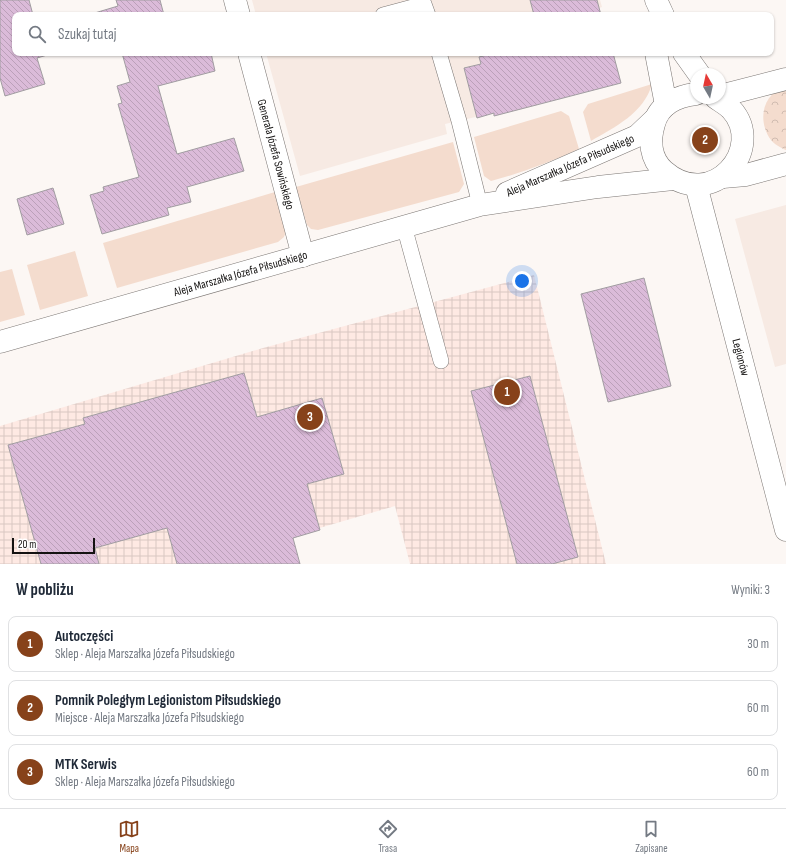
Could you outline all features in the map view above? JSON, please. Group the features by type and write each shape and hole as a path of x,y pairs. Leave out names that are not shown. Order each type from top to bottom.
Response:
{"street":[{"path":"235,0 238,12"},
{"path":"648,0 650,12"},
{"path":"656,0 662,12"},
{"name":"Generała Józefa Sowińskiego","path":"250,56 303,256"},
{"path":"656,56 660,112 650,136 652,153 660,168 673,179 684,184 696,185 710,183 723,177 746,175 786,164"},
{"path":"686,56 695,68"},
{"path":"726,94 786,79"},
{"name":"Aleja Marszałka Józefa Piłsudskiego","path":"480,205 637,136 660,112 681,96 690,95"},
{"path":"723,177 735,164 742,146 740,126 731,109 724,104"},
{"name":"Aleja Marszałka Józefa Piłsudskiego","path":"0,342 480,205 598,187 673,179"},
{"name":"Legionów","path":"696,185 781,493 786,530"}],"lane":[{"path":"394,12 424,4 427,12"},
{"path":"440,56 460,121 480,205"},
{"path":"404,226 441,361"}],"shaded area":[{"path":"252,0 600,0 602,7 599,8 600,12 255,12"},
{"path":"267,56 614,56 620,78 616,84 538,102 538,105 494,116 493,113 445,124 447,134 300,176"},
{"path":"786,205 786,364 775,367 735,219"},
{"path":"534,275 606,564 410,564 395,506 292,536 300,564 0,564 0,426 263,348"}],"green space":[{"path":"652,84 648,94 636,111 619,124 591,141 583,112 588,104"},
{"path":"786,87 786,150 771,140 764,125 763,116 767,101 778,90"},
{"path":"561,111 569,116 579,149 536,167 502,178 491,181 484,176 474,137"},
{"path":"453,142 464,184 459,192 318,230 311,229 307,225 296,187"},
{"path":"275,192 286,231 284,237 278,242 117,288 103,243"},
{"path":"75,251 88,296 40,310 27,265"},
{"path":"12,269 25,315 0,322 0,272"}],"building":[{"path":"0,0 29,0 32,12 12,12 12,56 44,56 37,58 45,84 5,96 0,78"},
{"path":"116,0 160,0 163,12 98,12 118,6"},
{"path":"530,0 597,0 600,12 533,12"},
{"path":"123,56 212,56 215,71 158,86 177,154 234,138 244,171 187,187 191,202 167,208 169,215 102,234 90,195 104,191 103,187 139,177 118,104 122,103 117,86 130,82"},
{"path":"614,56 621,83 494,116 494,113 477,118 464,68 481,64 479,57"},
{"path":"53,188 64,224 27,235 17,199"},
{"path":"644,278 671,386 608,402 581,294"},
{"path":"244,373 257,417 322,398 344,474 307,484 320,530 293,538 300,564 177,564 167,528 95,548 99,564 41,564 8,445 85,424 83,418"},
{"path":"530,376 578,557 552,564 517,564 471,391"}],"place":[{"name":"Pomnik Poległym Legionistom Piłsudskiego","path":"705,140"},
{"name":"Autoczęści","path":"507,392"},
{"name":"MTK Serwis","path":"310,417"}]}
